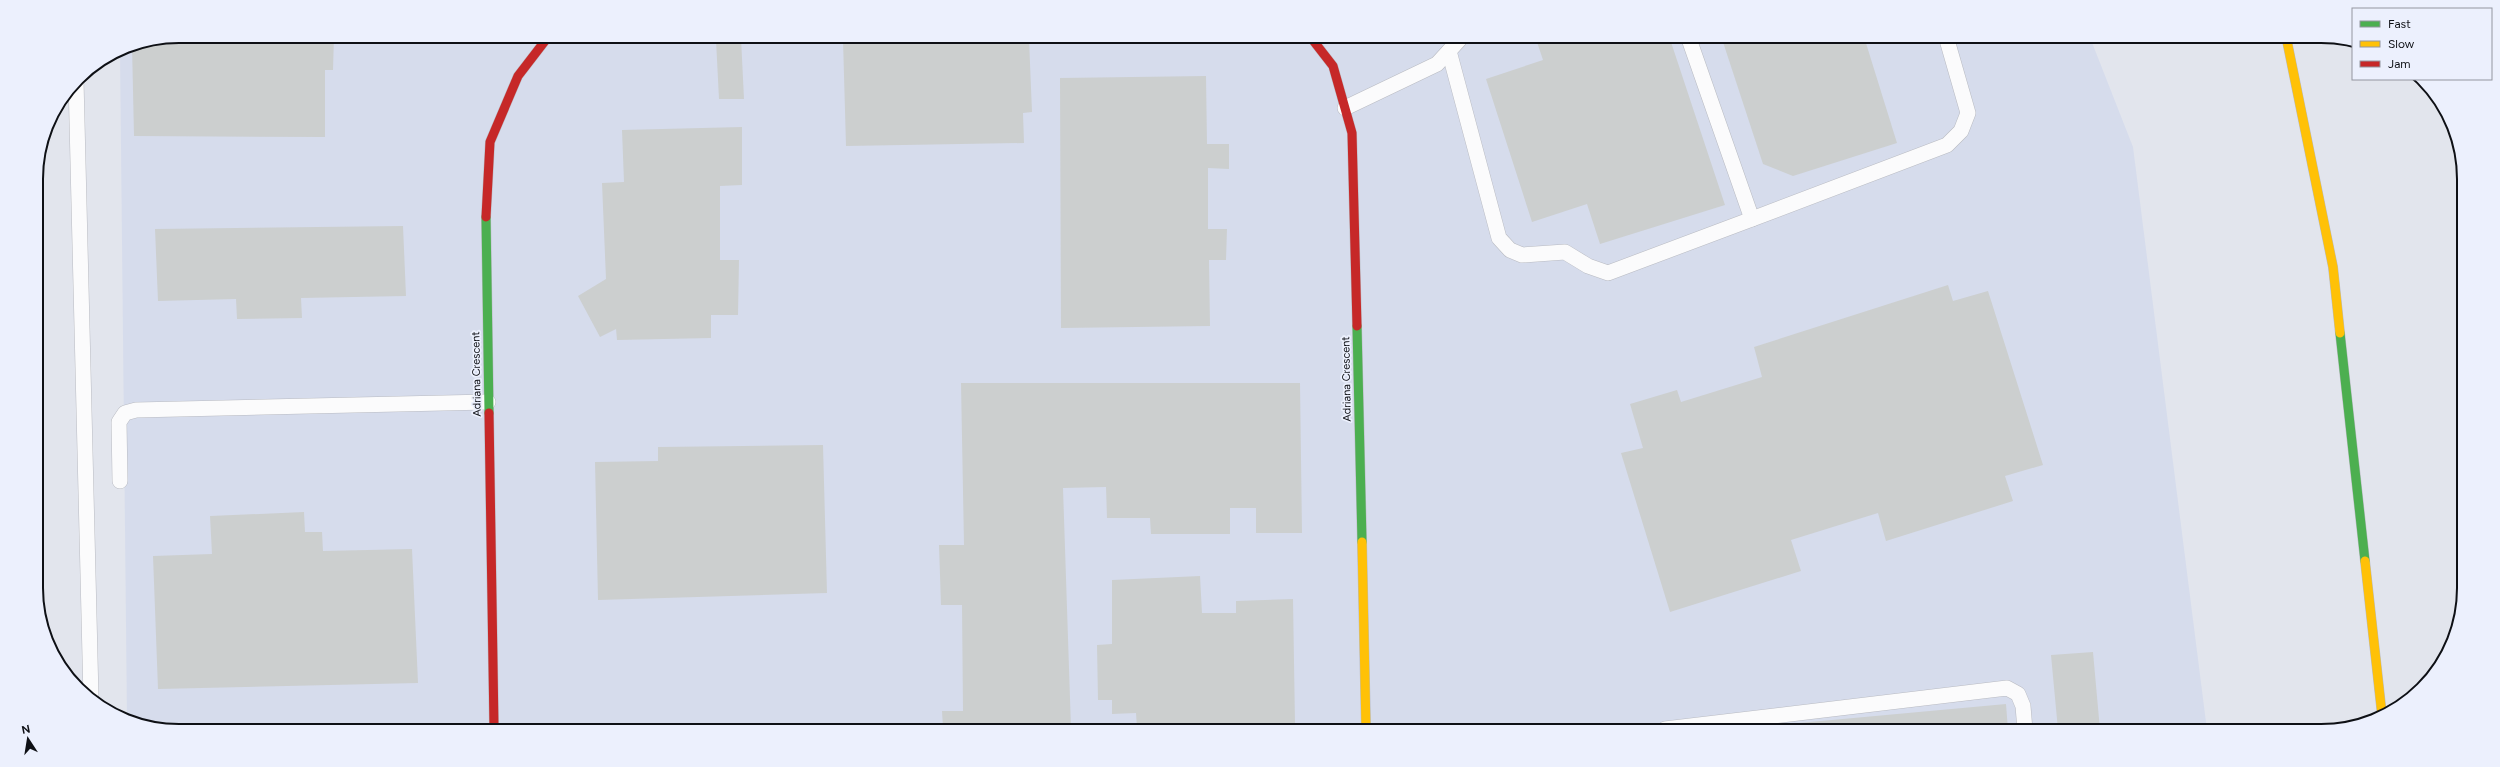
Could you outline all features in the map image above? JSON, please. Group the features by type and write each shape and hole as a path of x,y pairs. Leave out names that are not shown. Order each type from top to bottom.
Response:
{"main road":[{"name":"Adriana Crescent","path":"494,724 486,216 490,142 518,76 543,43"},
{"name":"Adriana Crescent","path":"1316,43 1333,66 1352,133 1366,724"},
{"path":"2287,43 2304,116 2333,267 2381,710"}],"lane":[{"path":"1345,108 1437,64 1456,43"},
{"path":"1690,43 1752,219"},
{"path":"1449,51 1499,238 1510,250 1522,254 1565,252 1588,266 1608,272 1947,145 1961,131 1968,113 1948,43"},
{"path":"76,90 91,691"},
{"path":"120,481 119,422 125,413 136,410 488,402"},
{"path":"1707,724 2007,688 2018,694 2023,706 2024,724"}],"shaded area":[{"path":"179,43 2092,43 2133,147 2206,724 179,724 161,723 127,714 120,56 144,48 161,44"}],"building":[{"path":"179,43 334,43 333,70 325,70 325,137 134,136 132,51 161,44"},
{"path":"716,43 741,43 744,99 719,99"},
{"path":"843,43 1029,43 1032,112 1023,113 1024,143 846,146"},
{"path":"1537,43 1671,43 1725,205 1600,244 1587,204 1532,222 1486,79 1543,60"},
{"path":"1723,43 1866,43 1897,143 1793,176 1763,164"},
{"path":"1206,76 1207,144 1229,144 1229,169 1208,168 1208,229 1227,229 1226,260 1209,260 1210,326 1061,328 1060,78"},
{"path":"742,127 742,185 720,186 720,260 739,260 738,315 711,315 711,338 617,340 616,329 600,337 578,296 606,279 602,183 624,182 622,130"},
{"path":"403,226 406,296 301,298 302,318 237,319 236,299 158,301 155,229"},
{"path":"1948,285 1953,301 1988,291 2043,465 2005,476 2013,501 1886,541 1878,513 1791,540 1801,571 1670,612 1621,453 1643,448 1630,404 1677,390 1681,402 1762,377 1754,347"},
{"path":"961,383 1300,383 1302,533 1256,533 1256,508 1230,508 1230,534 1151,534 1150,518 1107,518 1106,487 1063,488 1071,724 943,724 942,711 963,711 962,605 941,605 939,545 964,545"},
{"path":"823,445 827,593 598,600 595,462 658,461 658,447"},
{"path":"304,512 305,532 322,532 323,551 412,549 418,683 158,689 153,556 212,554 210,516"},
{"path":"1200,576 1202,613 1236,613 1236,601 1293,599 1295,724 1137,724 1136,713 1112,714 1112,700 1098,700 1097,645 1112,644 1112,580"},
{"path":"2093,652 2099,724 2057,724 2051,655"},
{"path":"2006,704 2008,724 1799,724"}],"traffic: fast":[{"path":"486,217 489,413"},
{"path":"1357,326 1362,542"},
{"path":"2340,333 2365,561"}],"traffic: slow":[{"path":"2287,43 2333,267 2340,333"},
{"path":"1362,542 1366,724"},
{"path":"2365,561 2381,710"}],"traffic: jam":[{"path":"486,217 490,142 518,76 543,43"},
{"path":"1315,43 1333,66 1352,133 1357,326"},
{"path":"489,413 494,724"}]}
